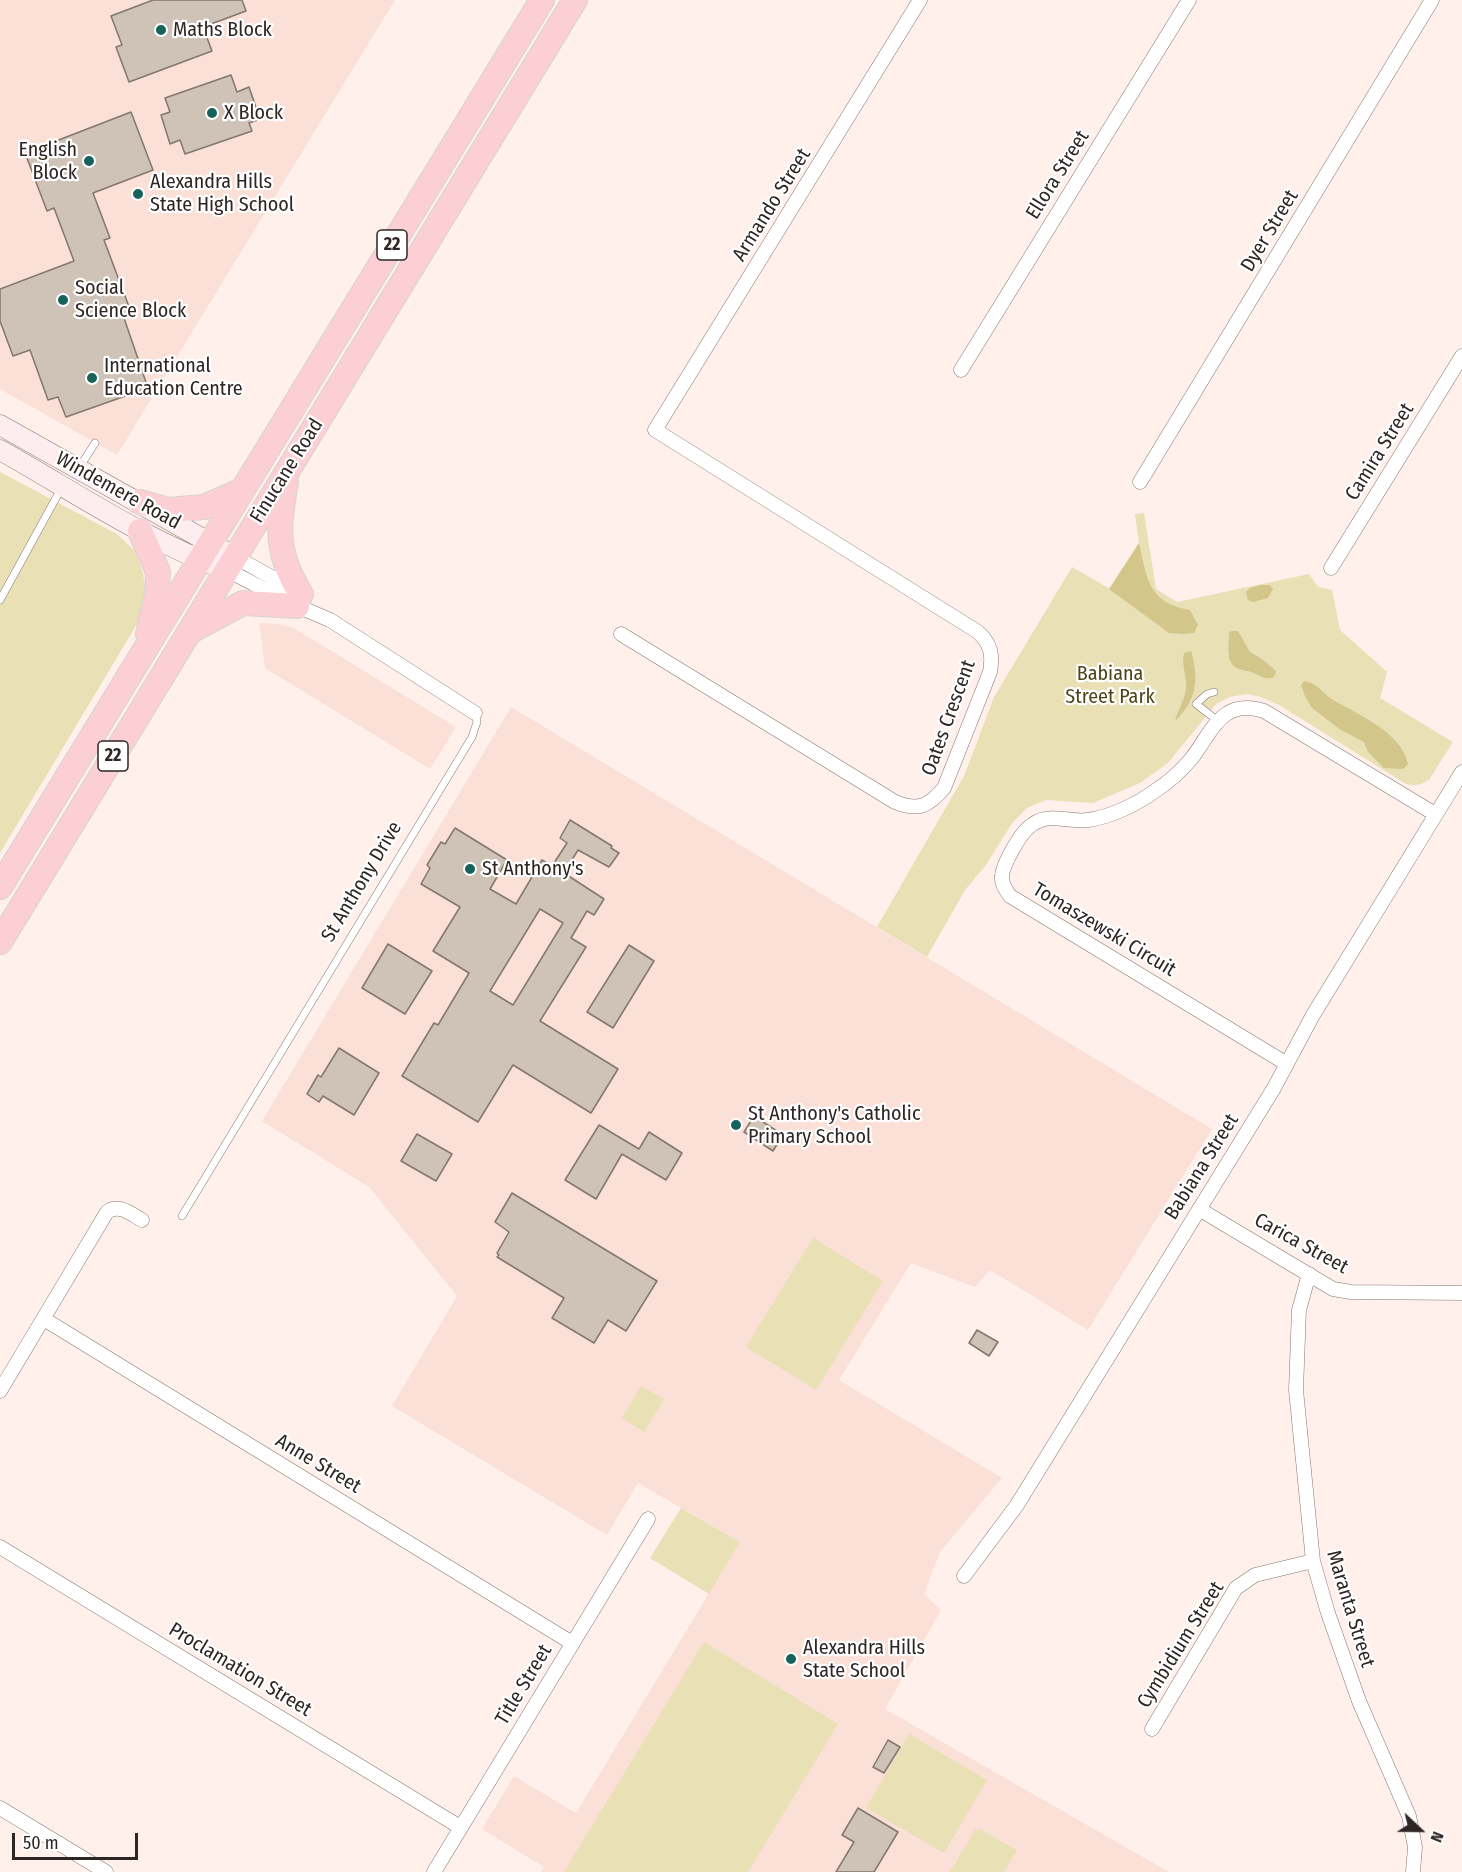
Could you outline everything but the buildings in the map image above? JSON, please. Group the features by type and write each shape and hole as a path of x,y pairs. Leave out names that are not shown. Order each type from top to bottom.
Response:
{"highway":[{"name":"Finucane Road","path":"0,887 542,0"},
{"name":"Finucane Road","path":"0,942 574,0"},
{"path":"189,632 243,603 299,600 289,575 279,531 288,471"},
{"path":"140,502 168,510 204,507 243,490"},
{"path":"140,531 158,572 157,594 143,653"}],"main road":[{"name":"Windemere Road","path":"0,425 140,502 206,552 231,563"},
{"name":"Windemere Road","path":"0,450 180,552 206,552"}],"street":[{"name":"Armando Street","path":"655,430 920,0"},
{"name":"Ellora Street","path":"961,370 1189,0"},
{"name":"Dyer Street","path":"1140,482 1432,0"},
{"name":"Camira Street","path":"1331,568 1462,356"},
{"name":"Oates Crescent","path":"621,634 884,795 907,806 921,807 934,801 944,788 990,672 992,660 990,649 987,640 978,632 655,430"},
{"name":"St Anthony Drive","path":"231,563 299,600 475,712"},
{"name":"Tomaszewski Circuit","path":"1287,1064 1010,896 1003,885 1002,875 1006,863 1025,830 1036,821 1049,817 1078,821 1090,820 1117,812 1148,796 1171,780 1191,759 1218,721 1228,712 1252,707 1264,711 1435,814"},
{"name":"Babiana Street","path":"964,1576 1017,1505 1199,1209 1287,1064 1313,1016 1462,772"},
{"path":"0,1391 107,1212 112,1208 119,1208 142,1220"},
{"name":"Carica Street","path":"1199,1209 1333,1289 1351,1292 1462,1293"},
{"name":"Maranta Street","path":"1309,1274 1299,1310 1296,1390 1313,1561 1328,1613 1359,1701 1409,1816 1414,1847 1413,1872"},
{"name":"Anne Street","path":"44,1319 572,1643"},
{"name":"Title Street","path":"434,1872 648,1519"},
{"name":"Proclamation Street","path":"0,1547 460,1827"},
{"name":"Cymbidium Street","path":"1152,1729 1236,1588 1255,1575 1313,1561"},
{"path":"0,1808 106,1872"}],"lane":[{"path":"78,469 95,443"},
{"path":"0,600 63,485"},
{"path":"1214,692 1207,694 1196,704 1218,721"},
{"name":"St Anthony Drive","path":"182,1216 472,737 477,722 475,712"}],"shaded area":[{"name":"Alexandra Hills State High School","path":"0,0 395,0 117,455 0,389"},
{"path":"1139,543 1144,568 1152,587 1165,602 1190,610 1198,625 1194,633 1169,633 1109,589"},
{"path":"1270,585 1273,589 1268,598 1253,602 1248,600 1246,592 1250,588"},
{"path":"259,623 292,627 456,727 430,769 265,668"},
{"path":"1238,631 1250,652 1276,671 1274,677 1265,678 1233,665 1228,652 1229,632"},
{"path":"1191,651 1195,671 1194,689 1188,705 1175,721 1186,688 1184,653"},
{"path":"1304,681 1314,684 1331,698 1389,734 1404,753 1408,764 1403,769 1384,768 1368,752 1364,742 1341,730 1312,708 1301,685"},
{"name":"St Anthony's Catholic Primary School","path":"511,707 1212,1129 1088,1330 990,1270 975,1287 911,1263 839,1380 1002,1478 940,1552 924,1594 941,1610 885,1709 1169,1872 541,1872 544,1867 482,1829 514,1776 576,1813 740,1542 638,1483 607,1535 392,1406 457,1296 369,1187 262,1121"}],"green space":[{"path":"0,472 117,534 135,551 143,573 145,589 140,619 0,853"},
{"name":"Babiana Street Park","path":"1144,513 1156,589 1177,602 1309,574 1318,587 1332,590 1340,630 1387,672 1380,698 1453,742 1429,780 1418,785 1406,784 1279,705 1247,694 1230,697 1216,704 1168,763 1140,783 1093,803 1046,800 1027,808 1013,822 986,865 965,890 927,957 877,927 964,776 994,697 1072,567 1110,589 1139,543 1135,514"},
{"path":"813,1238 883,1281 816,1390 746,1347"},
{"path":"641,1386 664,1399 644,1432 622,1418"},
{"path":"681,1508 740,1542 709,1594 650,1558"},
{"path":"704,1642 838,1724 748,1872 564,1872"},
{"path":"909,1734 987,1780 944,1853 866,1808"},
{"path":"980,1829 1017,1850 1004,1872 950,1872 975,1830"}],"place":[{"name":"Maths Block","path":"161,30"},
{"name":"X Block","path":"212,113"},
{"name":"English Block","path":"89,161"},
{"name":"Alexandra Hills State High School","path":"138,194"},
{"name":"Social Science Block","path":"63,300"},
{"name":"International Education Centre","path":"92,378"},
{"name":"St Anthony's","path":"470,869"},
{"name":"St Anthony's Catholic Primary School","path":"736,1125"},
{"name":"Alexandra Hills State School","path":"791,1659"}]}
